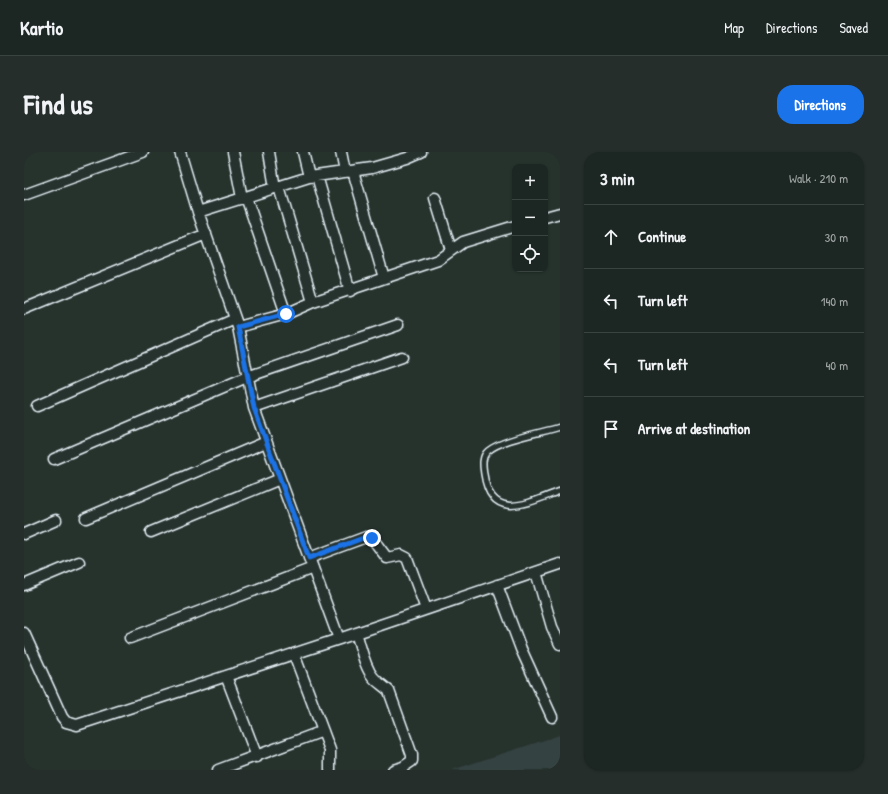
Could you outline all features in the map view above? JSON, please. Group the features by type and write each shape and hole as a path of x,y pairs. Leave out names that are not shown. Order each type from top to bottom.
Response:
{"street":[{"path":"24,195 143,152"},
{"path":"180,152 198,212 236,323 254,408 339,639"},
{"path":"233,152 244,197 286,314"},
{"path":"269,152 277,187 313,302"},
{"path":"303,152 313,176 350,291"},
{"path":"341,152 349,171 384,278"},
{"path":"198,212 313,176 372,168 407,158 421,152"},
{"path":"435,198 451,250"},
{"path":"548,216 560,213"},
{"path":"37,406 236,323 286,314 313,302 350,291 438,260 462,242 512,227"},
{"path":"24,309 206,234"},
{"path":"54,459 247,377 398,325"},
{"path":"254,408 402,356"},
{"path":"86,518 266,442"},
{"path":"151,532 280,479"},
{"path":"24,534 56,520"},
{"path":"309,558 366,537 372,538 387,558 400,555 407,558 426,609"},
{"path":"24,585 79,562"},
{"path":"24,634 62,717 66,722 77,725 339,639 560,564"},
{"path":"130,638 313,568"},
{"path":"536,572 552,627 560,644"},
{"path":"497,585 521,649 552,717"},
{"path":"356,633 369,670 374,678 383,684 389,691 412,755 412,761 409,765 393,770"},
{"path":"294,654 330,750 330,770"},
{"path":"226,676 257,757"},
{"path":"218,770 257,757 323,731"}],"lane":[{"path":"560,427 505,441 486,453 482,464 486,486 492,499 499,504 508,506 526,504 560,491"}],"shaded area":[{"path":"560,735 560,770 452,770"}],"route":[{"path":"286,314 238,327 254,408 309,558 366,537 372,538"}]}
